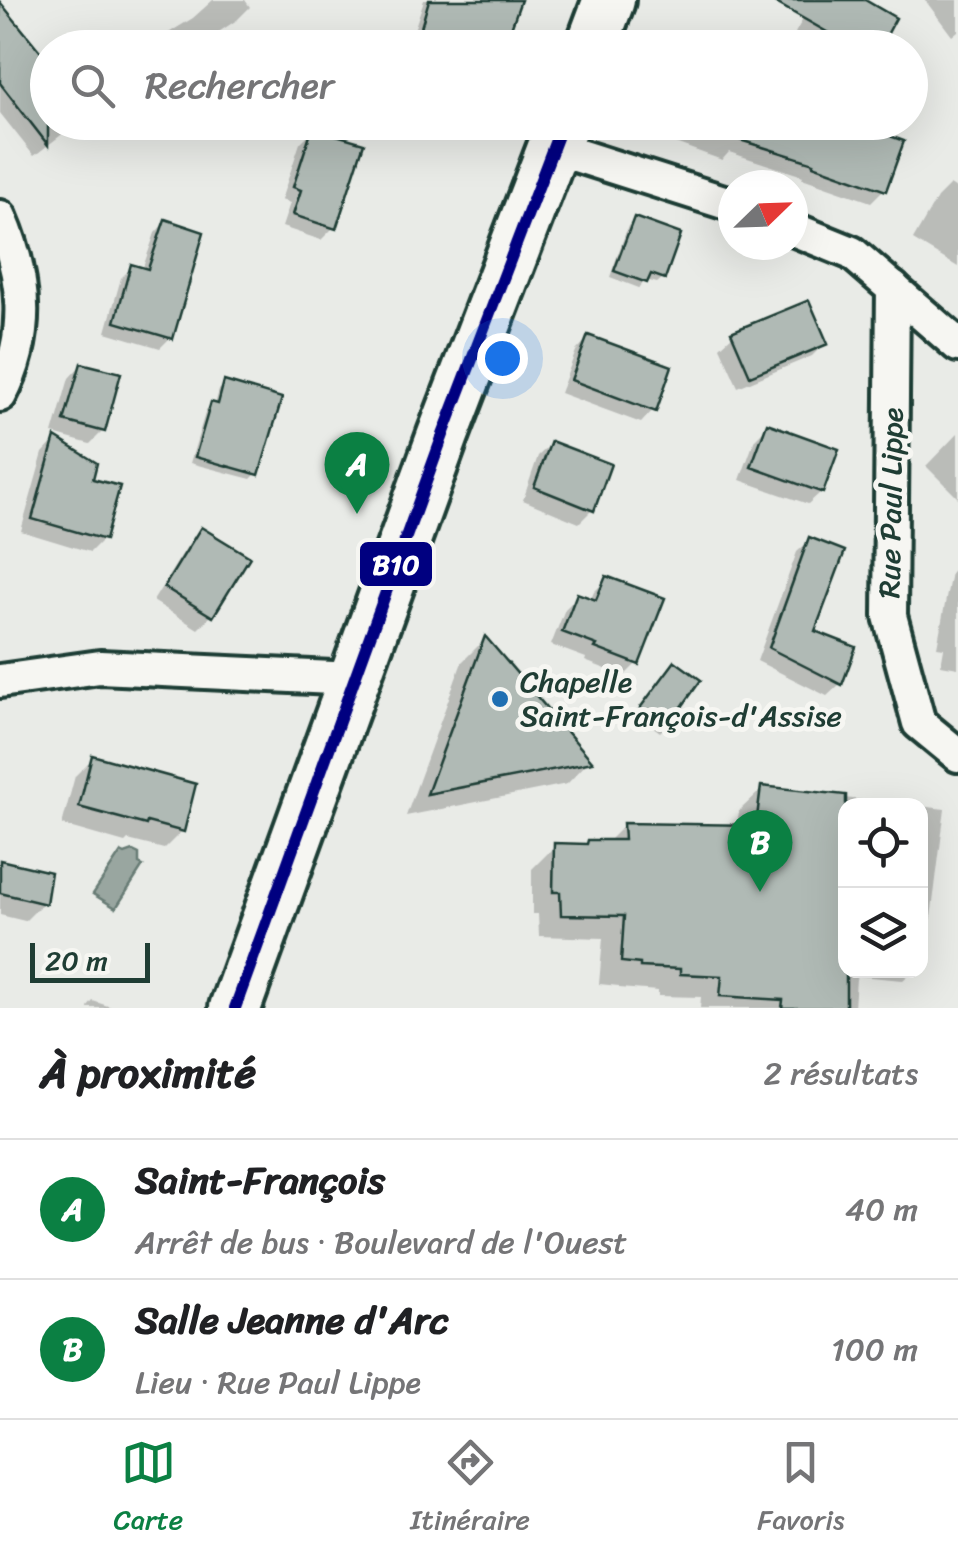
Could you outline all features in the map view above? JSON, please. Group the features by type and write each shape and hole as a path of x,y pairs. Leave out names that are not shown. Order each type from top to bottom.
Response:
{"main road":[{"path":"598,30 609,0"},
{"path":"235,1008 450,416 556,140"}],"street":[{"path":"570,140 718,199"},
{"path":"0,217 18,274 22,308 21,340 12,373 0,395"},
{"path":"808,235 852,253 958,345"},
{"name":"Rue Paul Lippe","path":"893,288 890,616 919,723 958,756"},
{"path":"0,681 100,667 354,680"}],"shaded area":[{"path":"121,852 139,854 139,864 143,866 116,908 93,894"}],"building":[{"path":"429,0 521,0 510,30 420,30"},
{"path":"771,0 865,0 896,18 890,30 824,30"},
{"path":"0,2 30,39 30,122 0,83"},
{"path":"308,140 364,143 336,229 293,215 301,190 293,187"},
{"path":"740,140 904,141 886,191"},
{"path":"634,217 681,234 665,279 651,274 647,283 614,271"},
{"path":"165,219 204,232 173,339 115,322 131,264 148,269"},
{"path":"809,300 828,344 750,376 731,332"},
{"path":"588,335 672,366 656,412 571,380"},
{"path":"81,363 121,373 105,432 64,421"},
{"path":"224,381 282,398 259,475 195,457 211,402 218,404"},
{"path":"767,423 839,449 823,493 751,467"},
{"path":"55,437 97,463 93,479 120,486 105,540 32,519"},
{"path":"551,441 611,464 594,511 534,487"},
{"path":"201,527 250,557 213,617 164,587"},
{"path":"809,537 845,551 815,631 856,647 842,685 769,648"},
{"path":"606,576 665,598 639,665 562,632 577,593 596,600"},
{"name":"Chapelle Saint-François-d'Assise","path":"485,636 593,762 427,794"},
{"path":"675,661 701,680 667,728 640,708"},
{"path":"92,755 196,784 184,832 79,807"},
{"path":"761,786 846,795 838,798 838,978 846,978 846,1008 782,1008 783,1000 720,996 722,976 680,974 680,969 621,962 624,916 561,915 560,892 553,892 554,843 624,840 623,823 756,825"},
{"path":"0,860 51,872 46,904 0,893"}],"transit line":[{"name":"B10","path":"235,1008 443,435 556,140"}],"place":[{"name":"Saint-François","path":"357,514"},
{"name":"Chapelle Saint-François-d'Assise","path":"500,699"},
{"name":"Salle Jeanne d'Arc","path":"760,892"}]}
